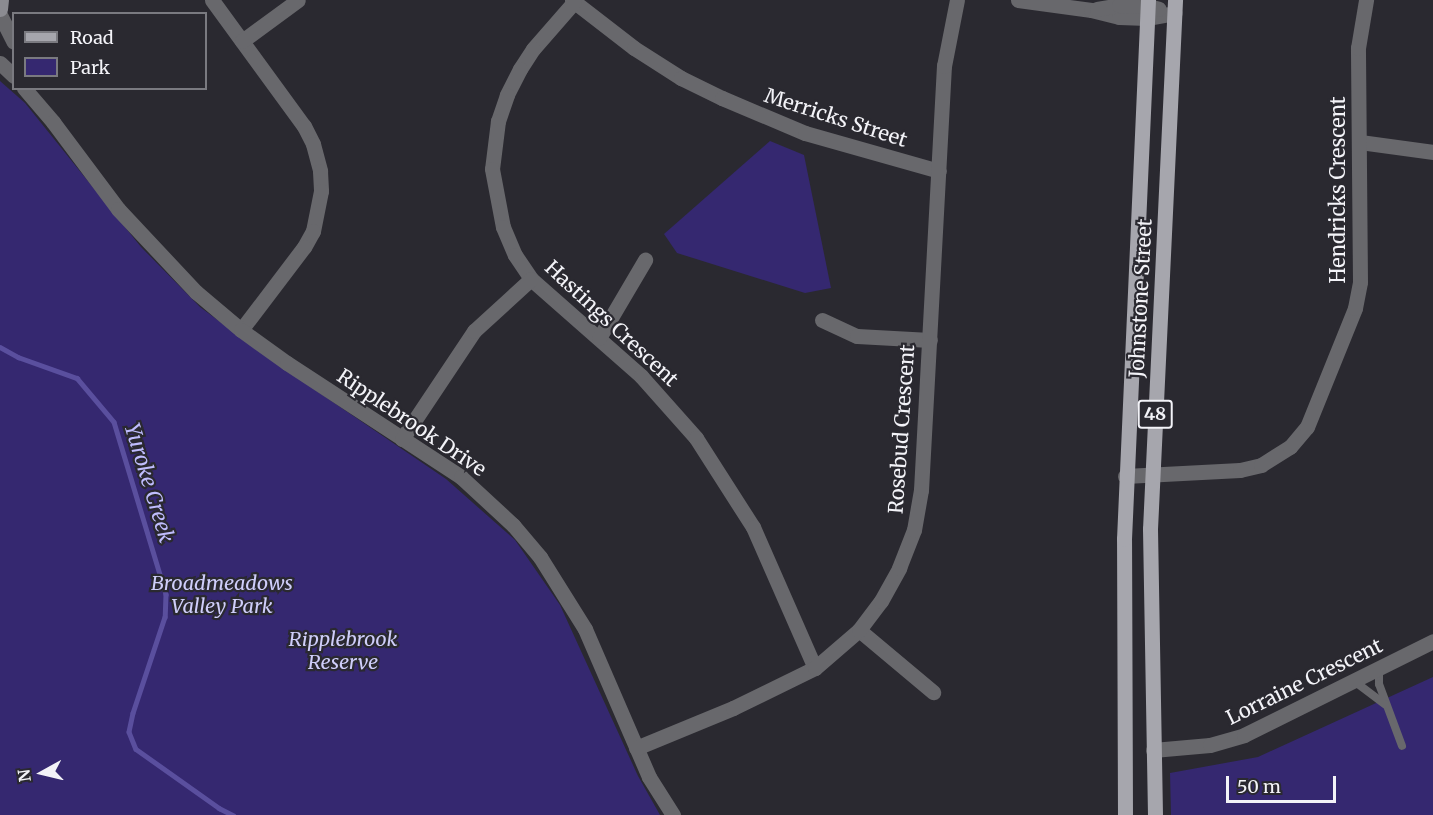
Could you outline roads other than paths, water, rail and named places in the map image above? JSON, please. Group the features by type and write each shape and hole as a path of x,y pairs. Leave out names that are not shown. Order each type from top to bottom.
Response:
{"main road":[{"name":"Johnstone Street","path":"1155,815 1152,474 1175,7"},
{"name":"Johnstone Street","path":"1125,815 1125,476 1148,8"}],"street":[{"path":"212,0 304,126 318,160 321,191 313,231 304,247 241,330"},
{"path":"242,41 298,0"},
{"name":"Rosebud Crescent","path":"636,748 753,699 815,668 859,630 885,592 914,530 921,490 944,66 957,0"},
{"path":"1018,0 1091,10 1119,17 1148,8 1175,7"},
{"name":"Hendricks Crescent","path":"1125,476 1240,470 1261,465 1290,447 1307,427 1355,308 1360,282 1358,48 1366,0"},
{"name":"Merricks Street","path":"573,1 634,48 681,78 732,103 805,133 939,171"},
{"name":"Hastings Crescent","path":"573,1 533,49 507,95 493,144 492,169 495,197 503,227 515,255 531,279 599,338 673,409 727,483 757,536 815,668"},
{"path":"1,6 12,36"},
{"path":"0,63 12,74"},
{"name":"Ripplebrook Drive","path":"26,90 150,247 196,292 241,330 461,477 513,525 540,557 585,629 649,777 673,815"},
{"name":"Ripplebrook Drive","path":"38,90 53,122"},
{"path":"1360,142 1433,152"},
{"path":"599,338 645,260"},
{"path":"402,439 474,331 531,279"},
{"path":"822,321 857,336 930,340"},
{"path":"859,630 933,692"},
{"name":"Lorraine Crescent","path":"1153,750 1226,741 1433,641"}],"lane":[{"path":"1378,669 1379,684 1402,746"},
{"path":"1354,681 1386,705"}],"waterway":[{"name":"Yuroke Creek","path":"0,347 18,357 77,378 114,422 166,594 165,617 133,713 129,732 136,749 219,808 233,815"}],"park label":[{"name":"Broadmeadows Valley Park","path":"222,594"},
{"name":"Ripplebrook Reserve","path":"343,650"}]}
